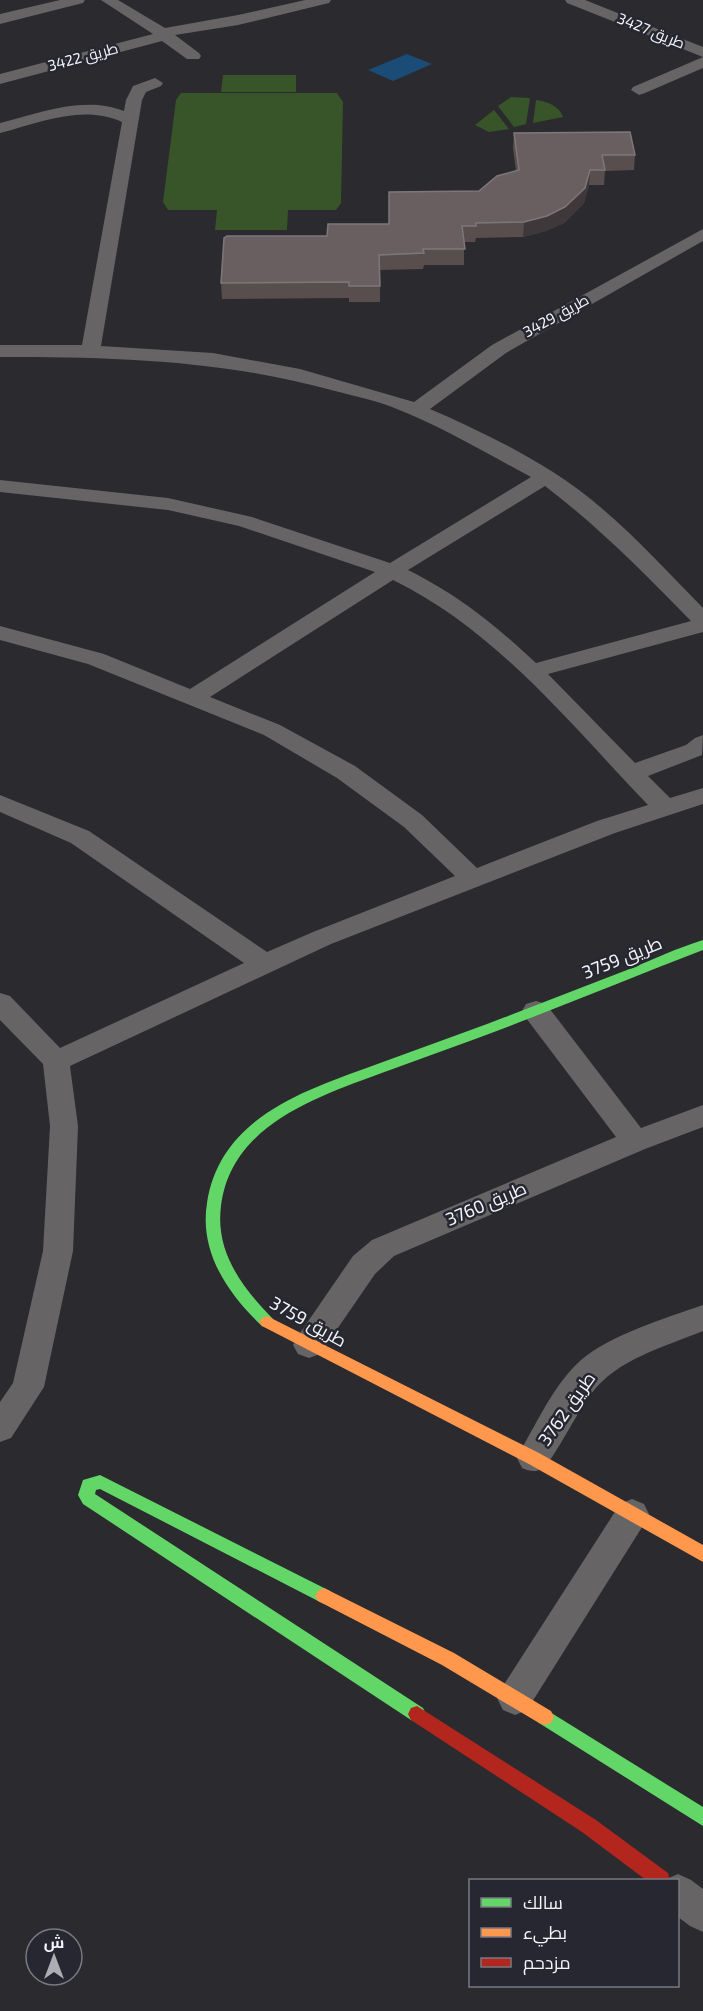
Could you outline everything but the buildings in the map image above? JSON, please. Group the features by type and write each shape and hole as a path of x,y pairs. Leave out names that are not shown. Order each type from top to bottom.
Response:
{"street":[{"path":"0,19 78,0"},
{"path":"108,0 164,34 193,56"},
{"name":"طريق 3422","path":"0,79 164,34 324,0"},
{"name":"طريق 3427","path":"572,0 703,52"},
{"name":"طريق 3427","path":"599,10 616,3"},
{"name":"طريق 3427","path":"639,90 703,62"},
{"path":"91,351 136,94 139,89 155,82"},
{"path":"0,128 82,108 111,111 130,120"},
{"name":"طريق 3429","path":"416,410 499,348 703,234"},
{"path":"0,351 91,351 224,361 300,375 397,402 446,423 546,477 590,510 630,545 703,623 532,671"},
{"path":"193,697 546,477"},
{"path":"0,486 88,494 190,509 245,521 392,571 433,591 465,612 532,671 665,808"},
{"path":"0,633 96,659 272,730 346,772 413,821 473,879"},
{"path":"631,773 694,750 703,743"},
{"path":"56,1061 322,938 606,827 703,796"},
{"path":"0,803 80,837 265,964"},
{"name":"طريق 3759","path":"703,945 536,1011 302,1097 265,1119 237,1148 225,1167 214,1206 214,1236 220,1263 228,1280 252,1311 285,1334 533,1458 703,1554"},
{"path":"0,1003 56,1061 64,1126 58,1251 28,1387 0,1428"},
{"path":"536,1011 635,1142"},
{"name":"طريق 3760","path":"309,1345 358,1273 371,1257 383,1248 635,1142 703,1116"},
{"name":"طريق 3762","path":"533,1458 582,1382 593,1369 623,1352 703,1318"},
{"path":"658,1879 588,1826 89,1499 86,1490 94,1483 105,1484 448,1659 515,1698 703,1816"},
{"path":"515,1698 632,1514"},
{"path":"679,1894 703,1913"}],"green space":[{"path":"223,75 296,75 296,92 221,92"},
{"path":"181,93 337,93 343,102 341,203 336,210 288,210 287,230 215,230 217,210 168,210 163,202 176,100"},
{"path":"511,97 530,98 526,124 514,127 498,106"},
{"path":"536,100 556,107 563,117 533,123"},
{"path":"494,110 509,129 489,132 475,125"}],"water":[{"path":"407,54 432,64 393,81 368,70"}],"traffic: fast":[{"path":"267,1322 245,1300 228,1275 217,1248 214,1233 214,1204 220,1180 237,1148 253,1131 270,1117 310,1095 703,945"},
{"path":"324,1596 105,1484 100,1482 89,1485 86,1495 89,1499 417,1714"},
{"path":"545,1717 703,1817"}],"traffic: slow":[{"path":"267,1322 533,1458 703,1554"},
{"path":"324,1596 448,1659 545,1717"}],"traffic: jam":[{"path":"417,1714 589,1826 660,1879"}]}
